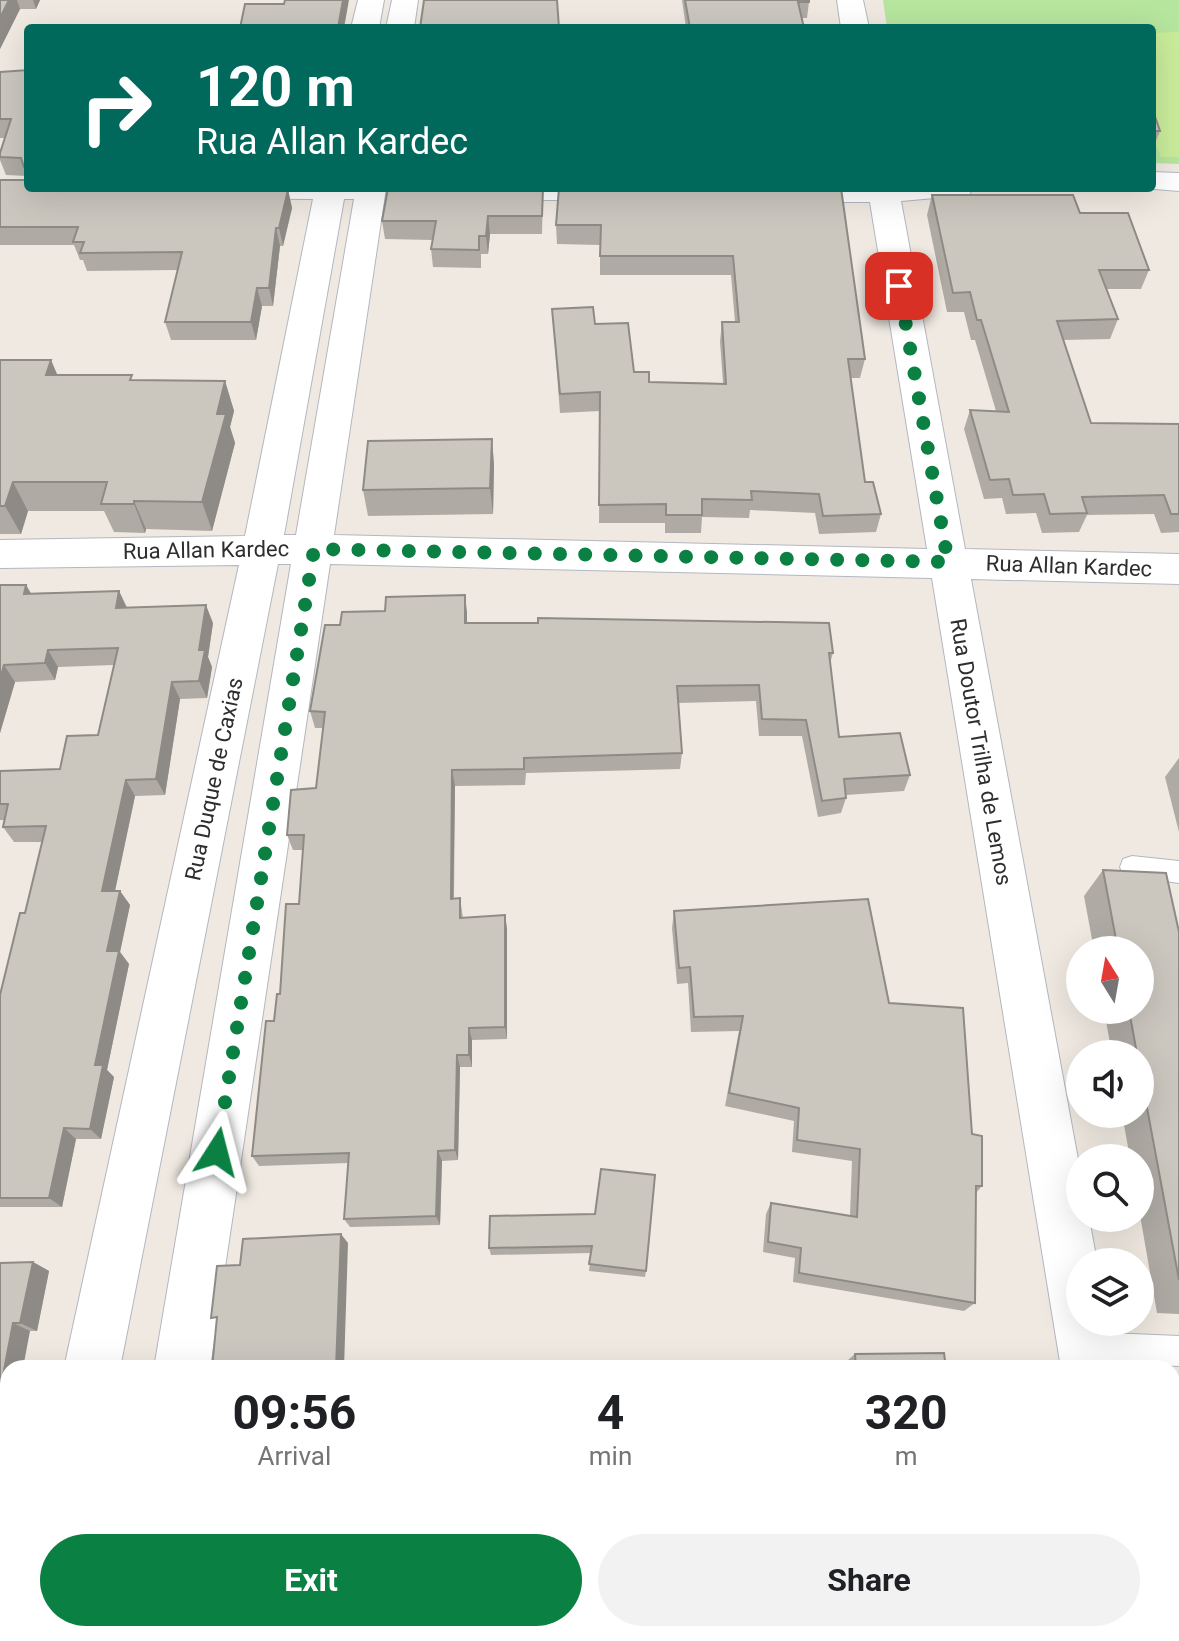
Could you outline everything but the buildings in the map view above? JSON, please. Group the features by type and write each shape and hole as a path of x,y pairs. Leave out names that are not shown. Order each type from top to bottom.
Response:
{"street":[{"path":"366,24 371,0"},
{"path":"401,24 405,0"},
{"path":"850,0 854,24"},
{"path":"1156,181 1179,182"},
{"name":"Rua Duque de Caxias","path":"94,1360 262,549 296,370 360,192"},
{"path":"183,1360 342,373 361,192"},
{"name":"Rua Doutor Trilha de Lemos","path":"883,192 1084,1338"},
{"path":"296,370 342,373"},
{"name":"Rua Allan Kardec","path":"0,554 314,549 1179,569"},
{"path":"167,1004 242,998"}],"lane":[{"path":"1132,867 1179,872"},
{"path":"1084,1338 1179,1351"}],"green space":[{"path":"883,0 1179,0 1179,164 1156,163 1156,24 886,24"},
{"path":"1179,32 1179,157 1161,157 1156,145 1156,33"}],"route":[{"path":"217,1152 314,549 948,562 899,286"}]}
